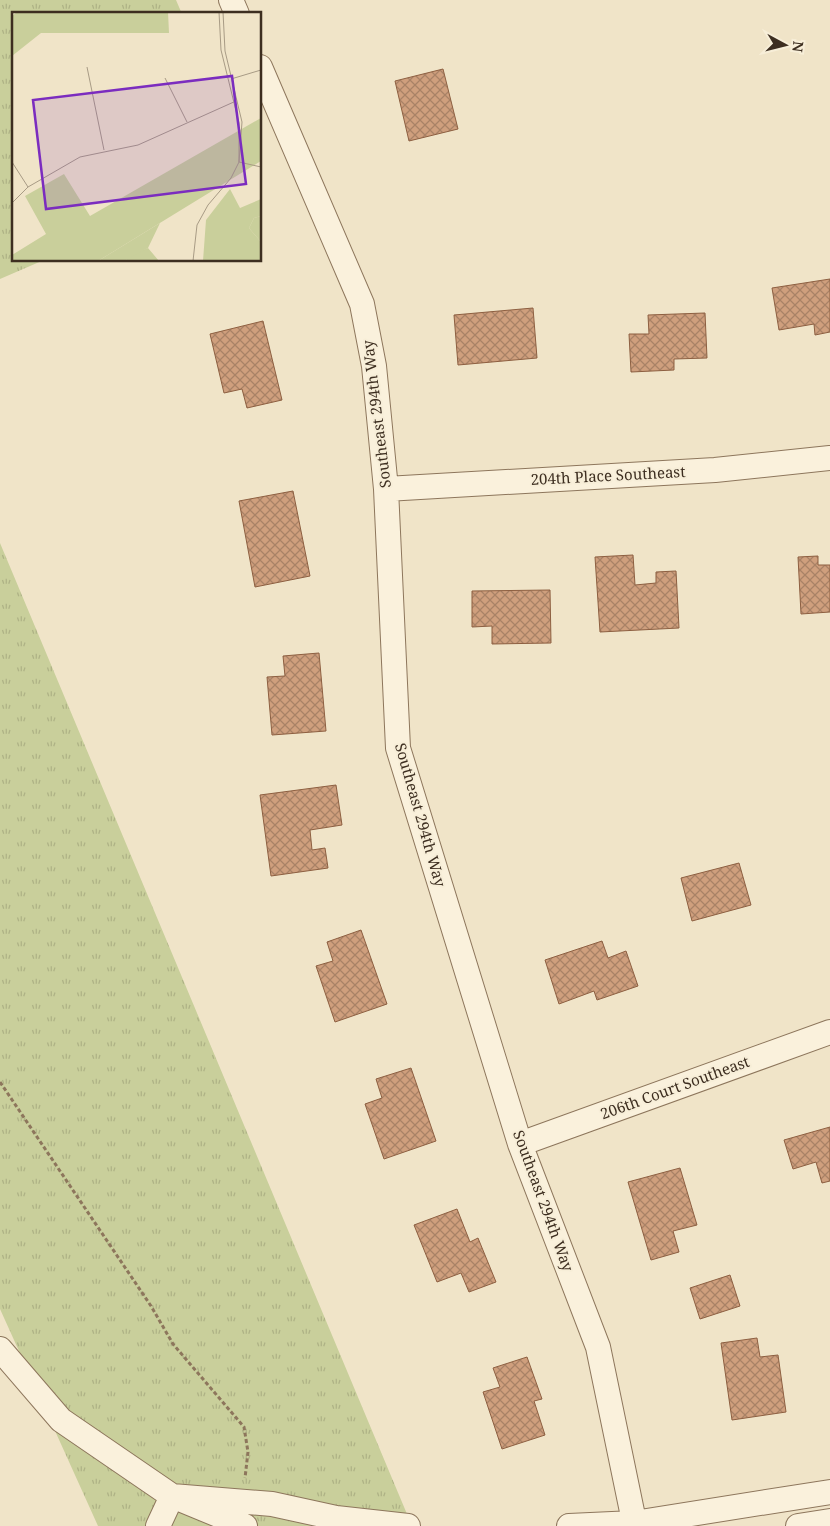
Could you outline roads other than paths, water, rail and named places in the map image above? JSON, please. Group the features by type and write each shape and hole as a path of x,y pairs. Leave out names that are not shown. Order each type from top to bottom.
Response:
{"street":[{"path":"231,0 236,12"},
{"name":"Southeast 294th Way","path":"261,69 362,304 374,366 386,489 398,748 520,1144 598,1347 635,1524"},
{"name":"204th Place Southeast","path":"386,489 715,470 830,458"},
{"name":"206th Court Southeast","path":"520,1144 830,1032"},
{"path":"0,1349 61,1420 172,1496 245,1526"},
{"path":"569,1526 635,1524 830,1492"},
{"path":"172,1496 272,1504 336,1518 408,1526"},
{"path":"158,1526 172,1496"},
{"path":"804,1496 812,1524"}]}
